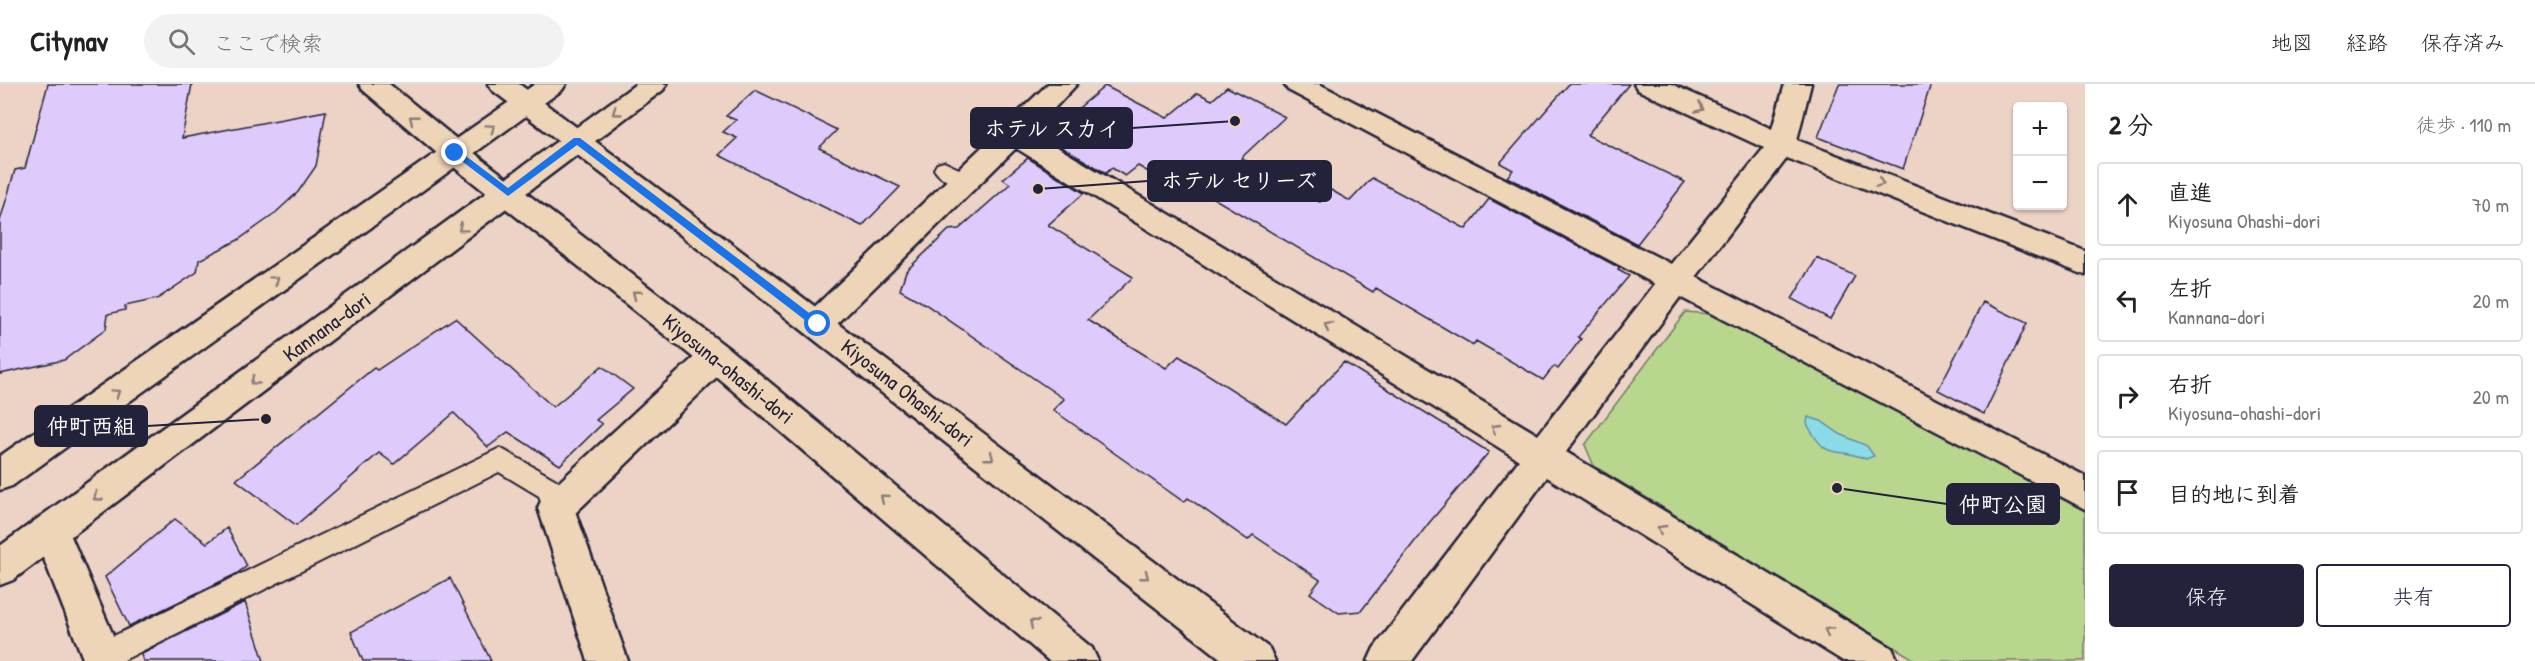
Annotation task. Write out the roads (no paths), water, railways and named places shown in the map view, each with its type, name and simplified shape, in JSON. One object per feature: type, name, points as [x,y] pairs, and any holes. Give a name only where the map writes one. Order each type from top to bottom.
[{"type":"street","name":"Kiyosuna-ohashi-dori","points":[[372,84],[455,153],[508,192],[716,357],[1078,661]]},
{"type":"street","name":"Kiyosuna Ohashi-dori","points":[[501,84],[818,324],[1255,661]]},
{"type":"street","points":[[0,475],[553,84]]},
{"type":"street","name":"Kannana-dori","points":[[0,568],[654,84]]},
{"type":"street","points":[[818,324],[955,175],[1013,133],[1064,84]]},
{"type":"street","points":[[1297,84],[2085,493]]},
{"type":"street","points":[[1647,84],[1782,145],[2085,263]]},
{"type":"street","points":[[1388,661],[1675,281],[1782,145],[1798,84]]},
{"type":"street","points":[[1013,133],[1878,661]]},
{"type":"street","points":[[608,661],[556,508],[716,357]]},
{"type":"street","points":[[51,531],[104,659]]},
{"type":"lane","points":[[104,659],[500,459],[549,489],[556,508]]},
{"type":"water","points":[[1808,417],[1821,421],[1840,434],[1867,446],[1874,456],[1866,459],[1826,449],[1807,424]]},
{"type":"place","name":"ホテル スカイ","points":[[1235,121]]},
{"type":"place","name":"ホテル セリーズ","points":[[1038,189]]},
{"type":"place","name":"仲町西組","points":[[266,419]]},
{"type":"place","name":"仲町公園","points":[[1837,488]]}]
